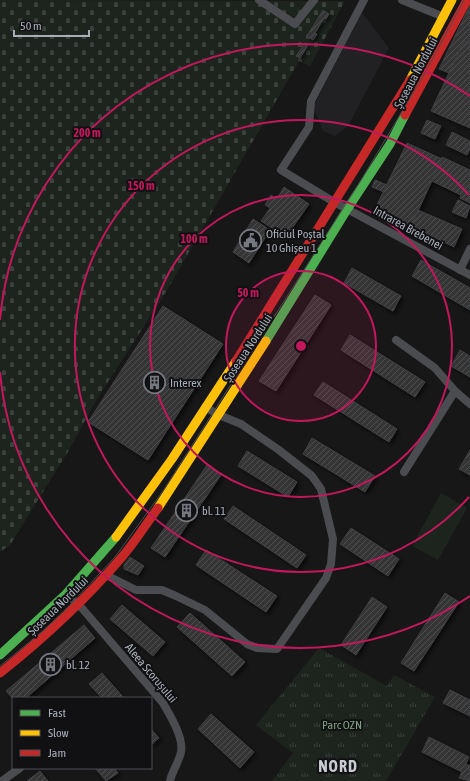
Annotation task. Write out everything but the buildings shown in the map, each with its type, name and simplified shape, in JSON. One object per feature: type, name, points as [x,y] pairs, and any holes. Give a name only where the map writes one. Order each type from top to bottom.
[{"type":"main road","name":"Șoseaua Nordului","points":[[0,655],[66,594],[109,547],[172,459],[248,344],[334,202],[387,120],[452,0]]},
{"type":"main road","name":"Șoseaua Nordului","points":[[0,673],[41,640],[78,605],[136,540],[291,303],[348,208],[400,126],[467,0]]},
{"type":"street","points":[[259,0],[295,24],[314,0]]},
{"type":"street","name":"Intrarea Brebenei","points":[[364,0],[311,101],[309,128],[281,170],[334,202],[348,208],[470,275]]},
{"type":"street","points":[[402,0],[444,17]]},
{"type":"street","points":[[460,270],[470,249]]},
{"type":"street","points":[[396,340],[436,368],[455,391],[470,404]]},
{"type":"street","points":[[404,472],[455,391]]},
{"type":"street","points":[[106,575],[136,590],[162,590],[205,610],[247,644],[257,648],[277,649],[326,578],[331,564],[333,539],[321,488],[312,476],[279,450],[241,424],[219,415],[205,407]]},
{"type":"street","name":"Aleea Scorușului","points":[[66,594],[78,605],[163,703],[172,717],[178,735],[181,752],[172,771],[170,781]]},
{"type":"street","points":[[2,781],[19,769]]},
{"type":"shaded area","points":[[362,13],[389,48],[348,126],[335,136],[323,131],[313,107]]},
{"type":"green space","points":[[0,0],[345,1],[310,66],[299,61],[166,292],[97,399],[69,450],[10,545],[0,552]]},
{"type":"green space","points":[[441,493],[467,508],[438,560],[412,546]]},
{"type":"green space","name":"Parc OZN","points":[[319,648],[387,686],[394,675],[435,697],[386,781],[272,781],[293,753],[256,725]]},
{"type":"tram line","points":[[0,666],[43,631],[71,604],[115,557],[163,491],[360,182],[425,73],[464,0]]},
{"type":"traffic: fast","points":[[266,341],[348,208],[390,144],[405,115]]},
{"type":"traffic: fast","points":[[0,655],[66,594],[116,537]]},
{"type":"traffic: slow","points":[[410,80],[452,0]]},
{"type":"traffic: slow","points":[[158,508],[266,341]]},
{"type":"traffic: slow","points":[[116,537],[172,459],[236,361]]},
{"type":"traffic: jam","points":[[405,115],[467,0]]},
{"type":"traffic: jam","points":[[236,361],[410,80]]},
{"type":"traffic: jam","points":[[0,673],[48,632],[94,588],[127,551],[158,508]]},
{"type":"place","name":"Oficiul Poștal 10 Ghișeu 1","points":[[251,241]]},
{"type":"place","name":"Interex","points":[[155,383]]},
{"type":"place","name":"bl. 11","points":[[186,511]]},
{"type":"place","name":"bl. 12","points":[[51,665]]},
{"type":"district","name":"NORD","points":[[338,766]]}]
